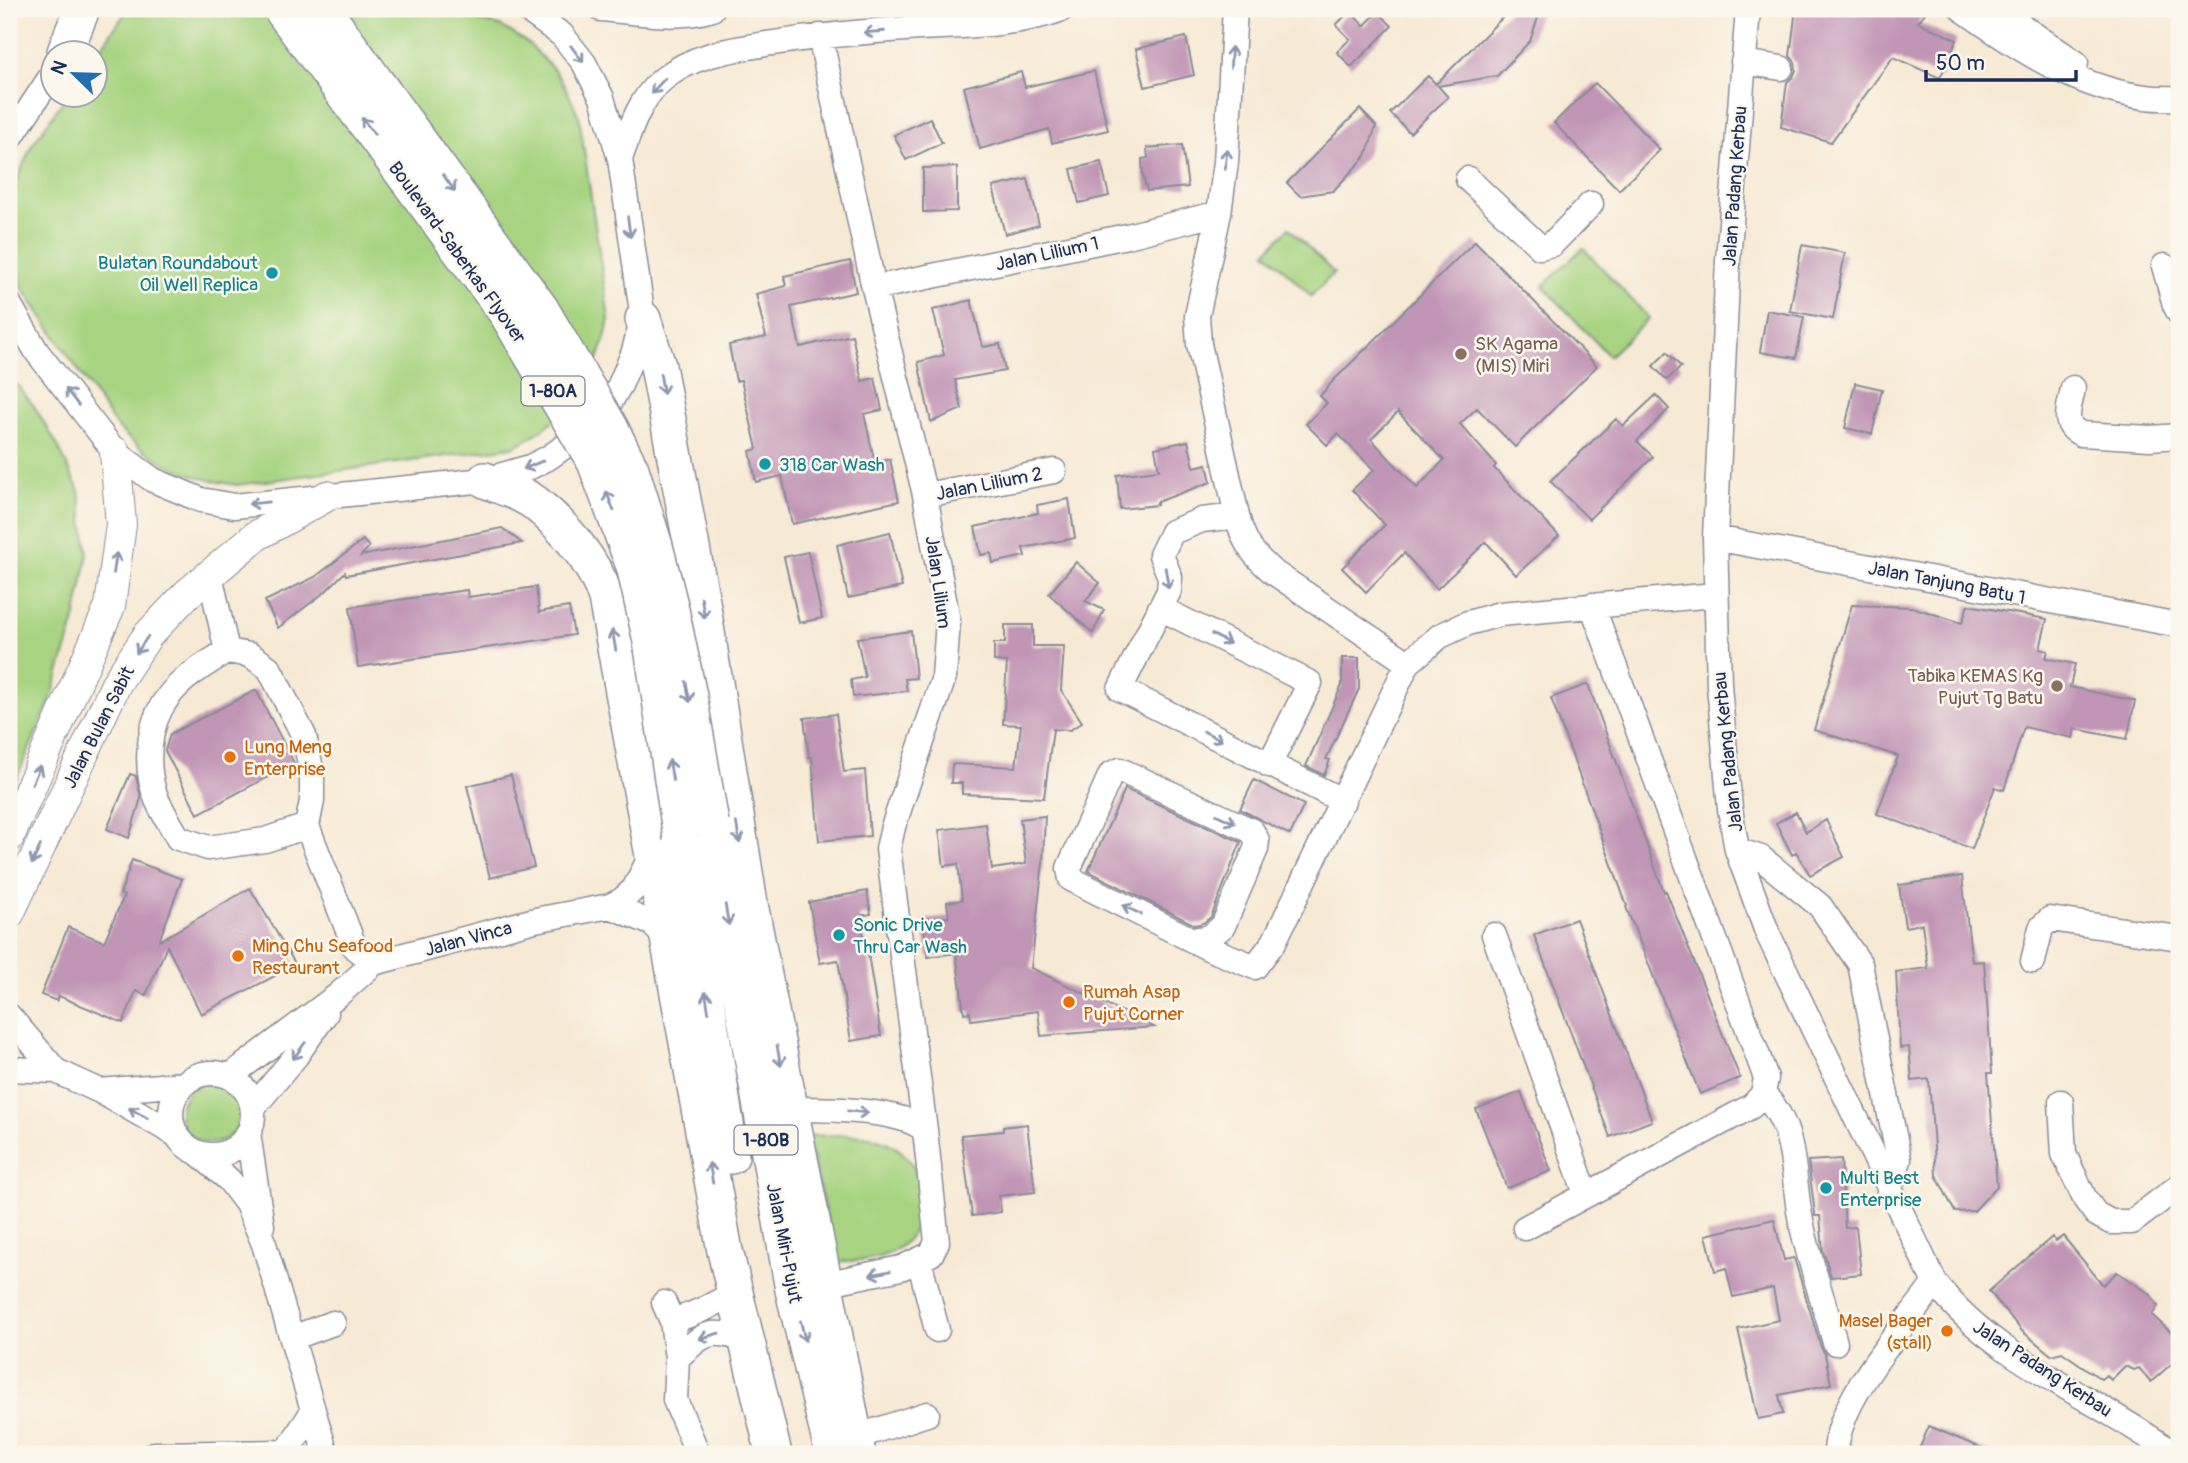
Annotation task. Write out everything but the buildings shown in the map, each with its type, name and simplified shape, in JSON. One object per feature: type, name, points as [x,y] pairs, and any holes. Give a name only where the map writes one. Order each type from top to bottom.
[{"type":"highway","points":[[72,38],[82,9]]},
{"type":"highway","name":"Boulevard-Saberkas Flyover","points":[[281,9],[506,314],[595,462],[637,578],[651,641],[682,838]]},
{"type":"highway","name":"Boulevard-Saberkas Flyover","points":[[323,9],[541,309],[610,427],[631,469],[655,546],[689,696],[682,838]]},
{"type":"highway","points":[[643,319],[659,366],[703,607],[750,904],[824,1284],[849,1449]]},
{"type":"highway","points":[[485,480],[533,502],[581,548],[601,582],[682,838],[669,941],[734,1292],[774,1454]]},
{"type":"highway","points":[[601,582],[618,551],[637,544],[663,542],[692,552]]},
{"type":"highway","name":"Jalan Miri-Pujut","points":[[682,838],[793,1290],[849,1449]]},
{"type":"highway","name":"Jalan Miri-Pujut","points":[[682,838],[741,1215],[792,1454]]},
{"type":"main road","name":"Jalan Bulan Sabit","points":[[9,837],[110,606],[121,524],[115,452]]},
{"type":"main road","name":"Jalan Bulan Sabit","points":[[9,914],[117,682],[148,635],[187,594],[256,536],[327,496]]},
{"type":"street","points":[[78,38],[102,9]]},
{"type":"street","points":[[9,304],[37,352],[115,452],[153,481],[201,500],[234,506],[485,480],[530,467],[548,458],[566,447],[593,423],[609,404],[633,354],[643,319],[620,159],[602,98],[584,63],[562,35],[526,9]]},
{"type":"street","points":[[601,9],[695,14],[712,9]]},
{"type":"street","points":[[919,28],[981,9]]},
{"type":"street","points":[[620,159],[636,112],[660,82],[688,62],[722,51],[820,36],[955,27],[1044,16],[1062,9]]},
{"type":"street","points":[[1235,9],[1226,162],[1219,213],[1197,316],[1199,344],[1237,516],[1244,539],[1257,558],[1273,572],[1408,663]]},
{"type":"street","name":"Jalan Padang Kerbau","points":[[1748,9],[1726,286],[1715,538],[1715,595],[1724,751],[1737,850],[1767,932],[1935,1283],[1950,1303],[2005,1347],[2174,1454]]},
{"type":"street","points":[[1962,9],[2028,53],[2072,78],[2146,98],[2179,98]]},
{"type":"street","points":[[1996,9],[2079,65],[2106,87]]},
{"type":"street","name":"Jalan Lilium","points":[[820,36],[874,288],[925,495],[948,621],[944,677],[888,849],[937,1242],[931,1255],[919,1260]]},
{"type":"street","points":[[1743,62],[1781,68]]},
{"type":"street","points":[[9,140],[38,96]]},
{"type":"street","points":[[1468,179],[1539,247],[1552,244],[1591,204]]},
{"type":"street","name":"Jalan Lilium 1","points":[[874,288],[1127,236],[1219,213]]},
{"type":"street","points":[[2164,266],[2179,313]]},
{"type":"street","points":[[9,327],[37,352]]},
{"type":"street","points":[[2073,388],[2067,421],[2071,429],[2081,434],[2150,438],[2179,436]]},
{"type":"street","name":"Jalan Lilium 2","points":[[925,495],[1054,471]]},
{"type":"street","points":[[1237,516],[1202,520],[1172,532],[1161,555],[1170,577],[1169,591],[1120,689],[1343,801]]},
{"type":"street","name":"Jalan Tanjung Batu 1","points":[[1715,538],[2179,625]]},
{"type":"street","points":[[210,575],[227,651]]},
{"type":"street","points":[[1193,940],[1210,937],[1223,926],[1256,849],[1252,831],[1120,770],[1115,771],[1100,797],[1069,868],[1071,879],[1193,940],[1255,967],[1274,942],[1408,663],[1440,636],[1468,623],[1500,614],[1715,595]]},
{"type":"street","points":[[1525,1228],[1752,1106],[1763,1094],[1766,1078],[1592,605]]},
{"type":"street","points":[[1160,608],[1310,683],[1269,765]]},
{"type":"street","points":[[307,826],[265,840],[208,848],[178,838],[156,797],[149,758],[151,733],[167,697],[192,673],[227,651],[250,655],[269,668],[304,736],[312,773],[312,801],[307,826],[355,948],[374,962]]},
{"type":"street","points":[[610,906],[634,889],[682,838]]},
{"type":"street","points":[[1737,850],[1762,858],[1820,906],[1860,964],[1899,1160],[1889,1191]]},
{"type":"street","points":[[610,906],[651,923],[669,941]]},
{"type":"street","name":"Jalan Vinca","points":[[338,995],[374,962],[535,920],[610,906]]},
{"type":"street","points":[[2033,961],[2041,928],[2050,919],[2179,938]]},
{"type":"street","points":[[1223,926],[1236,943],[1254,946],[1274,942]]},
{"type":"street","points":[[1494,935],[1586,1194]]},
{"type":"street","points":[[230,1076],[338,995]]},
{"type":"street","points":[[253,1108],[296,1056],[338,995]]},
{"type":"street","points":[[9,1016],[56,1071]]},
{"type":"street","points":[[9,1069],[56,1071],[100,1091],[177,1135],[229,1180],[241,1196],[264,1244],[326,1454]]},
{"type":"street","points":[[177,1135],[171,1117],[172,1105],[184,1084],[193,1077],[217,1072],[230,1076],[241,1084],[249,1095],[253,1108],[253,1121],[248,1133],[232,1150],[222,1154],[198,1153]]},
{"type":"street","points":[[100,1091],[184,1084]]},
{"type":"street","points":[[1763,1094],[1783,1118],[1789,1137],[1800,1217],[1835,1343]]},
{"type":"street","points":[[2061,1102],[2064,1154],[2085,1199],[2096,1214],[2111,1222],[2132,1222],[2179,1186]]},
{"type":"street","points":[[789,1109],[825,1109],[902,1117],[916,1122],[925,1130]]},
{"type":"street","points":[[248,1133],[259,1191],[264,1244]]},
{"type":"street","points":[[824,1284],[901,1268],[919,1260],[937,1329]]},
{"type":"street","points":[[1836,1454],[1841,1424],[1853,1397],[1935,1283]]},
{"type":"street","points":[[698,1454],[675,1400],[677,1358],[668,1312],[698,1313],[734,1292]]},
{"type":"street","points":[[292,1338],[333,1323]]},
{"type":"street","points":[[677,1358],[707,1334],[718,1332],[747,1340]]},
{"type":"street","points":[[155,1454],[285,1453],[313,1410]]},
{"type":"street","points":[[849,1449],[928,1414]]},
{"type":"green space","points":[[128,9],[435,9],[500,26],[530,45],[554,70],[579,116],[609,319],[597,360],[577,395],[548,425],[512,447],[237,485],[187,473],[142,449],[116,426],[22,287],[12,252],[10,216],[17,180],[31,147],[58,108],[108,108],[108,38]]},
{"type":"green space","points":[[1289,228],[1334,273],[1311,296],[1266,252]]},
{"type":"green space","points":[[1583,248],[1649,318],[1609,356],[1543,286]]},
{"type":"green space","points":[[9,375],[34,406],[58,446],[79,491],[88,554],[75,620],[52,696],[9,796]]},
{"type":"green space","points":[[210,1083],[227,1088],[235,1096],[240,1113],[235,1130],[227,1138],[210,1143],[193,1138],[185,1130],[180,1113],[185,1096],[193,1088]]},
{"type":"green space","points":[[807,1136],[869,1137],[888,1143],[902,1152],[919,1179],[922,1195],[916,1226],[908,1239],[895,1250],[881,1256],[837,1262]]},
{"type":"place","name":"Bulatan Roundabout Oil Well Replica","points":[[272,273]]},
{"type":"place","name":"SK Agama (MIS) Miri","points":[[1461,354]]},
{"type":"place","name":"318 Car Wash","points":[[765,464]]},
{"type":"place","name":"Tabika KEMAS Kg Pujut Tg Batu","points":[[2057,686]]},
{"type":"place","name":"Lung Meng Enterprise","points":[[230,757]]},
{"type":"place","name":"Sonic Drive Thru Car Wash","points":[[839,935]]},
{"type":"place","name":"Ming Chu Seafood Restaurant","points":[[238,956]]},
{"type":"place","name":"Rumah Asap Pujut Corner","points":[[1069,1002]]},
{"type":"place","name":"Multi Best Enterprise","points":[[1826,1188]]},
{"type":"place","name":"Masel Bager (stall)","points":[[1947,1331]]}]
